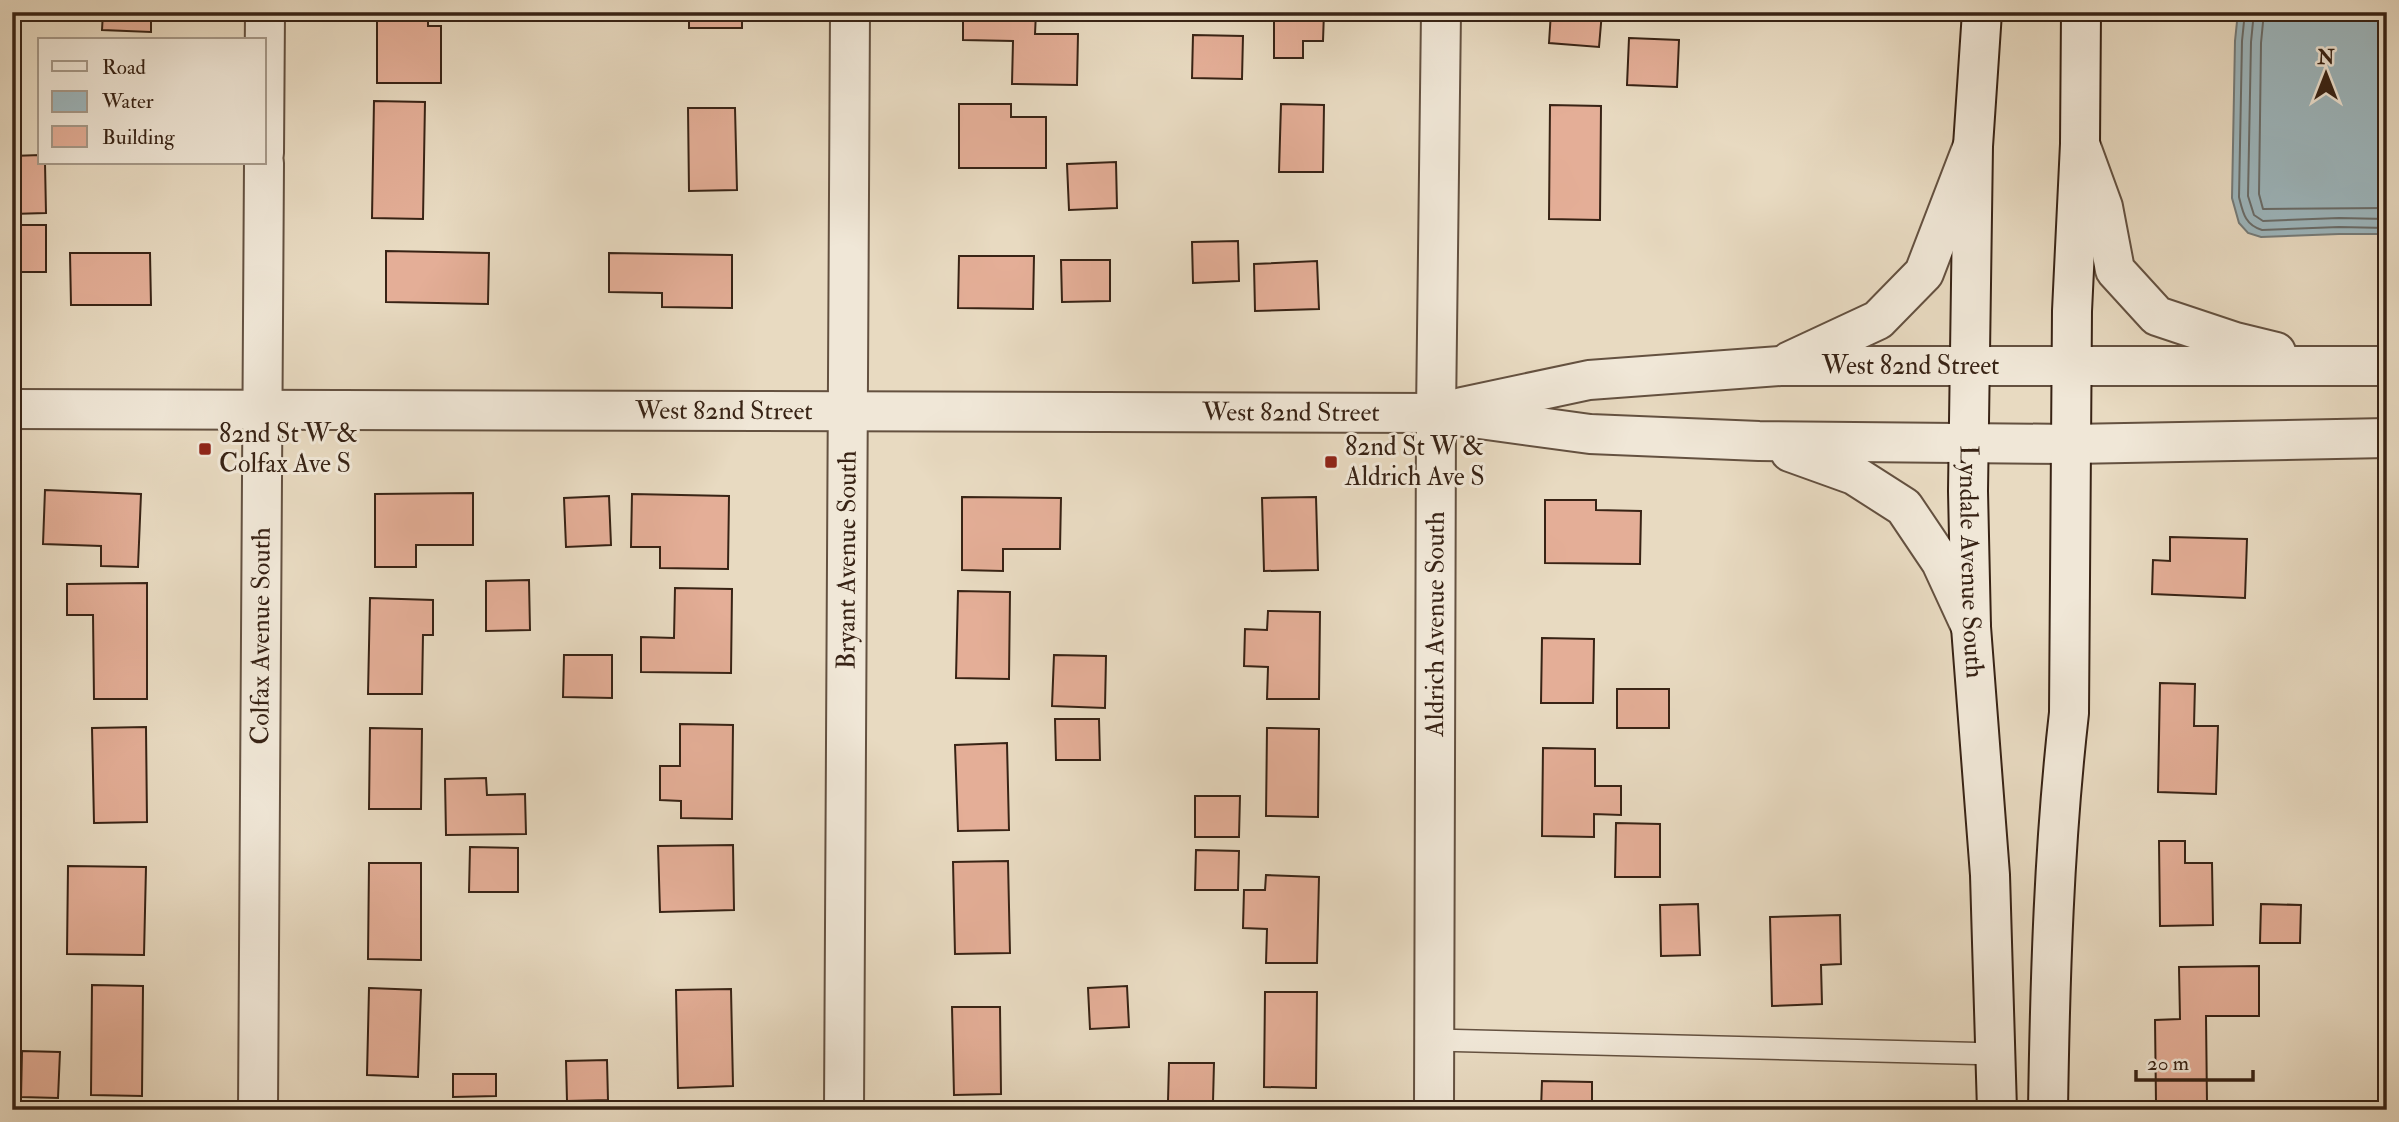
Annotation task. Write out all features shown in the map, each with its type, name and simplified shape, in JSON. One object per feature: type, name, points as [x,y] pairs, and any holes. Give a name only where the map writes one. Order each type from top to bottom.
[{"type":"street","points":[[265,12],[265,38]]},
{"type":"street","name":"Bryant Avenue South","points":[[844,1110],[850,12]]},
{"type":"street","name":"Aldrich Avenue South","points":[[1434,1110],[1436,413],[1441,12]]},
{"type":"street","name":"Lyndale Avenue South","points":[[1982,12],[1973,146],[1968,444],[1971,627],[1990,875],[1997,1110]]},
{"type":"street","points":[[2048,1110],[2055,899],[2069,713],[2071,311],[2080,144],[2081,12]]},
{"type":"street","points":[[2080,144],[2103,207],[2115,270],[2157,316],[2235,342],[2336,366]]},
{"type":"street","points":[[1780,366],[1878,320],[1924,273],[1973,146]]},
{"type":"street","name":"Colfax Avenue South","points":[[258,1110],[264,164]]},
{"type":"street","name":"West 82nd Street","points":[[1436,413],[1589,380],[1780,366],[2387,366]]},
{"type":"street","name":"West 82nd Street","points":[[12,409],[1436,413],[1590,433],[1759,441],[2071,444],[2387,438]]},
{"type":"street","points":[[1759,441],[1854,475],[1904,507],[1941,562],[1971,627]]},
{"type":"lane","points":[[1435,1040],[1997,1054]]},
{"type":"water","points":[[2238,12],[2387,12],[2387,234],[2261,237],[2248,233],[2239,223],[2232,198]]},
{"type":"building","points":[[103,12],[151,12],[151,32],[102,30]]},
{"type":"building","points":[[377,12],[428,12],[428,26],[441,26],[441,83],[377,83]]},
{"type":"building","points":[[689,12],[742,12],[742,28],[689,28]]},
{"type":"building","points":[[963,12],[1036,12],[1035,34],[1078,34],[1077,85],[1012,84],[1013,41],[963,40]]},
{"type":"building","points":[[1274,12],[1324,12],[1323,41],[1303,41],[1303,58],[1274,58]]},
{"type":"building","points":[[1551,12],[1602,12],[1599,47],[1549,43]]},
{"type":"building","points":[[1193,35],[1243,36],[1242,79],[1192,78]]},
{"type":"building","points":[[1629,38],[1679,40],[1677,87],[1627,85]]},
{"type":"building","points":[[374,101],[425,102],[423,219],[372,218]]},
{"type":"building","points":[[959,104],[1011,104],[1011,117],[1046,117],[1046,168],[959,168]]},
{"type":"building","points":[[1281,104],[1324,105],[1323,172],[1279,172]]},
{"type":"building","points":[[1550,105],[1601,106],[1600,220],[1549,219]]},
{"type":"building","points":[[688,108],[735,108],[737,190],[689,191]]},
{"type":"building","points":[[38,155],[38,164],[45,164],[46,213],[12,214],[12,156]]},
{"type":"building","points":[[1116,162],[1117,208],[1069,210],[1067,164]]},
{"type":"building","points":[[12,225],[46,225],[46,272],[12,272]]},
{"type":"building","points":[[1238,241],[1239,281],[1193,283],[1192,242]]},
{"type":"building","points":[[386,251],[489,253],[488,304],[386,302]]},
{"type":"building","points":[[70,253],[150,253],[151,305],[71,305]]},
{"type":"building","points":[[609,253],[732,255],[732,308],[662,307],[662,293],[609,292]]},
{"type":"building","points":[[959,256],[1034,256],[1033,309],[958,308]]},
{"type":"building","points":[[1061,260],[1110,260],[1110,301],[1062,302]]},
{"type":"building","points":[[1317,261],[1319,309],[1255,311],[1254,264]]},
{"type":"building","points":[[45,490],[141,494],[138,567],[101,566],[101,546],[43,544]]},
{"type":"building","points":[[473,493],[473,545],[416,545],[416,567],[375,567],[375,494]]},
{"type":"building","points":[[632,494],[729,496],[728,569],[660,568],[660,547],[631,547]]},
{"type":"building","points":[[609,496],[611,545],[566,547],[564,498]]},
{"type":"building","points":[[962,497],[1061,498],[1060,549],[1003,549],[1003,571],[962,570]]},
{"type":"building","points":[[1316,497],[1318,570],[1264,571],[1262,498]]},
{"type":"building","points":[[1545,500],[1596,500],[1596,510],[1641,511],[1640,564],[1545,563]]},
{"type":"building","points":[[2170,537],[2247,539],[2245,598],[2152,594],[2153,560],[2170,561]]},
{"type":"building","points":[[529,580],[530,630],[486,631],[486,581]]},
{"type":"building","points":[[147,583],[147,699],[94,699],[93,615],[67,615],[67,584]]},
{"type":"building","points":[[675,588],[732,589],[731,673],[641,672],[641,637],[674,638]]},
{"type":"building","points":[[958,591],[1010,592],[1009,679],[956,678]]},
{"type":"building","points":[[370,598],[433,600],[433,635],[423,635],[422,694],[368,694]]},
{"type":"building","points":[[1268,611],[1320,612],[1319,699],[1267,699],[1268,667],[1244,666],[1245,629],[1267,630]]},
{"type":"building","points":[[1542,638],[1594,639],[1593,703],[1541,703]]},
{"type":"building","points":[[564,655],[612,655],[612,698],[563,697]]},
{"type":"building","points":[[1054,655],[1106,656],[1105,708],[1052,706]]},
{"type":"building","points":[[2160,683],[2195,684],[2194,726],[2218,726],[2216,794],[2158,792]]},
{"type":"building","points":[[1617,689],[1669,689],[1669,728],[1617,728]]},
{"type":"building","points":[[1055,719],[1099,719],[1100,760],[1056,760]]},
{"type":"building","points":[[680,724],[733,725],[732,819],[681,818],[681,801],[660,800],[660,766],[680,766]]},
{"type":"building","points":[[146,727],[147,822],[94,823],[92,728]]},
{"type":"building","points":[[370,728],[422,729],[421,809],[369,809]]},
{"type":"building","points":[[1267,728],[1319,729],[1318,817],[1266,816]]},
{"type":"building","points":[[1007,743],[1009,830],[958,831],[955,745]]},
{"type":"building","points":[[1543,748],[1595,749],[1595,786],[1621,786],[1621,815],[1594,814],[1594,837],[1542,836]]},
{"type":"building","points":[[486,778],[487,795],[525,794],[526,834],[446,835],[445,779]]},
{"type":"building","points":[[1195,796],[1240,796],[1239,837],[1195,837]]},
{"type":"building","points":[[1616,823],[1660,824],[1660,877],[1615,877]]},
{"type":"building","points":[[2159,841],[2185,841],[2185,863],[2212,863],[2213,925],[2160,926]]},
{"type":"building","points":[[733,845],[734,910],[660,912],[658,846]]},
{"type":"building","points":[[12,846],[20,846],[19,907],[12,907]]},
{"type":"building","points":[[470,847],[518,848],[518,892],[469,892]]},
{"type":"building","points":[[1196,850],[1239,851],[1238,890],[1195,890]]},
{"type":"building","points":[[1008,861],[1010,953],[955,954],[953,862]]},
{"type":"building","points":[[369,863],[421,863],[421,960],[368,959]]},
{"type":"building","points":[[68,866],[146,867],[144,955],[67,954]]},
{"type":"building","points":[[1266,875],[1319,877],[1317,963],[1266,963],[1267,929],[1243,928],[1244,890],[1265,890]]},
{"type":"building","points":[[1698,904],[1700,955],[1661,956],[1660,905]]},
{"type":"building","points":[[2261,904],[2301,905],[2300,943],[2260,943]]},
{"type":"building","points":[[1840,915],[1841,964],[1821,965],[1822,1004],[1772,1006],[1770,917]]},
{"type":"building","points":[[2259,966],[2259,1016],[2206,1016],[2207,1103],[2156,1103],[2155,1020],[2180,1019],[2179,967]]},
{"type":"building","points":[[92,985],[143,986],[142,1096],[91,1095]]},
{"type":"building","points":[[1127,986],[1129,1027],[1090,1029],[1088,988]]},
{"type":"building","points":[[369,988],[421,990],[418,1077],[367,1075]]},
{"type":"building","points":[[731,989],[733,1086],[678,1088],[676,990]]},
{"type":"building","points":[[1265,992],[1317,992],[1316,1088],[1264,1087]]},
{"type":"building","points":[[952,1007],[1000,1007],[1001,1094],[954,1095]]},
{"type":"building","points":[[22,1051],[60,1052],[58,1098],[21,1097]]},
{"type":"building","points":[[607,1060],[608,1100],[567,1101],[566,1061]]},
{"type":"building","points":[[1169,1063],[1214,1063],[1213,1102],[1168,1101]]},
{"type":"building","points":[[453,1074],[496,1074],[496,1096],[453,1097]]},
{"type":"building","points":[[1542,1081],[1592,1082],[1592,1110],[1541,1110]]},
{"type":"place","name":"82nd St W & Colfax Ave S","points":[[205,449]]},
{"type":"place","name":"82nd St W & Aldrich Ave S","points":[[1331,462]]}]
